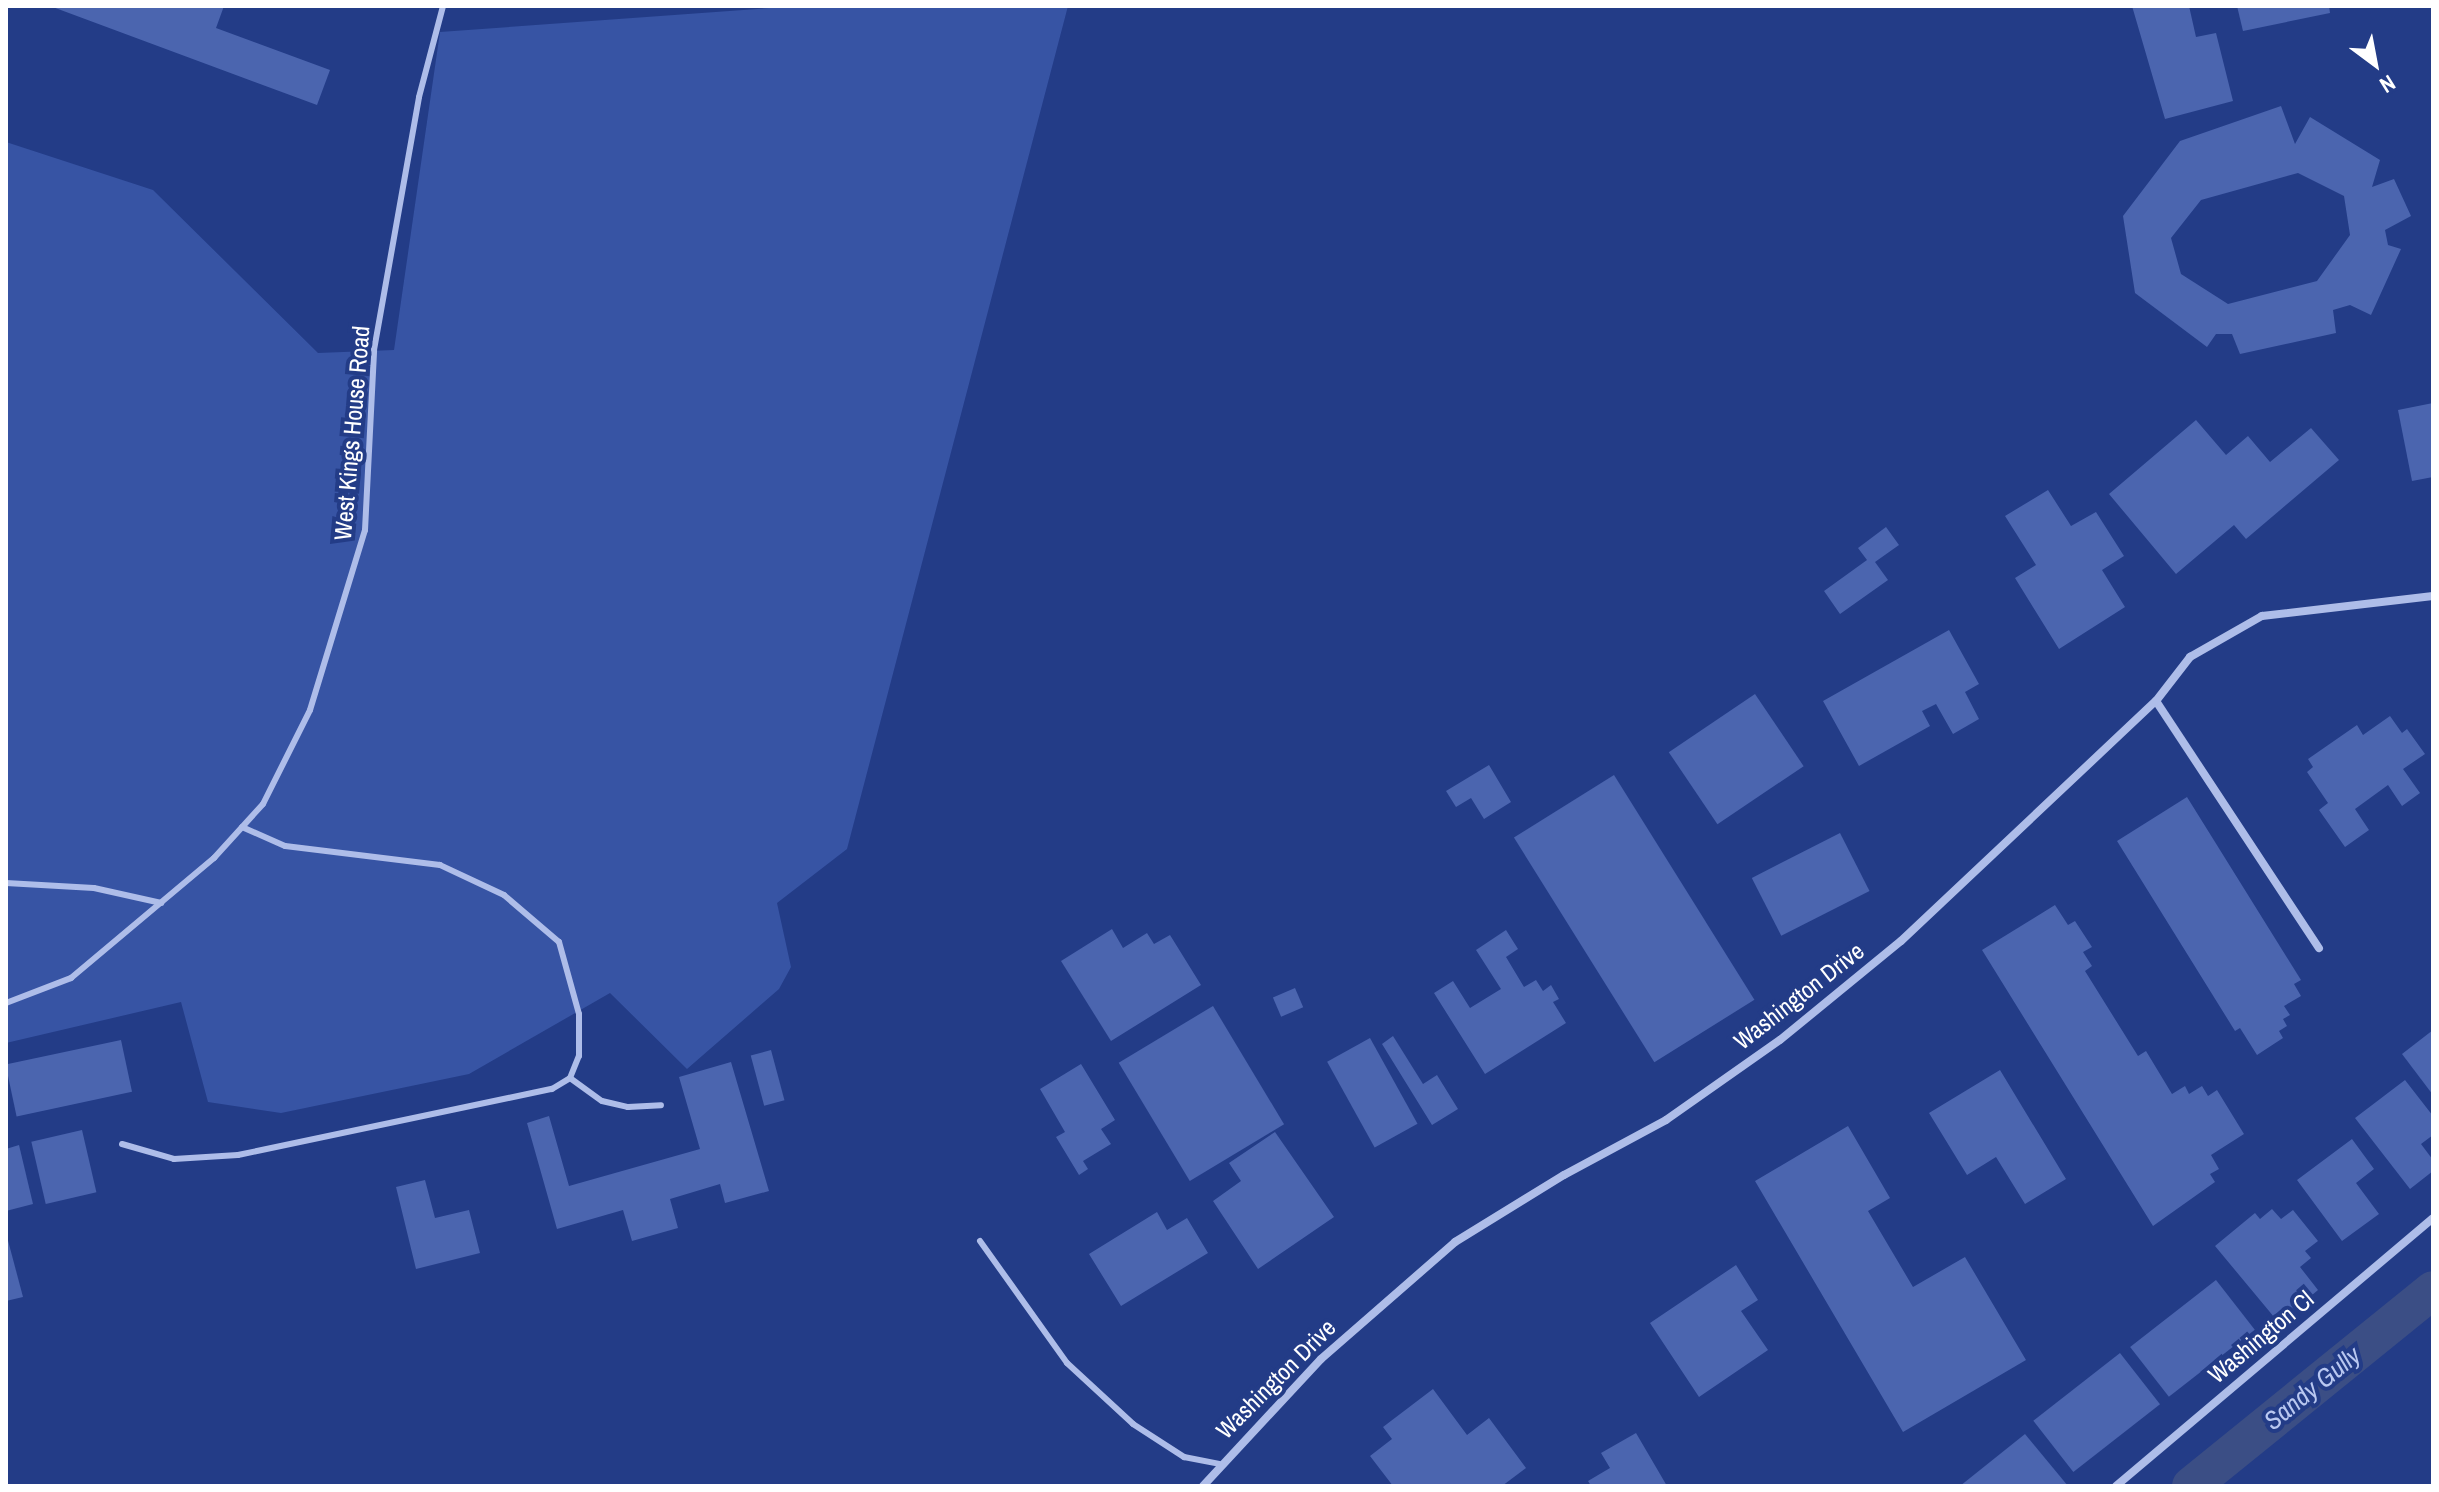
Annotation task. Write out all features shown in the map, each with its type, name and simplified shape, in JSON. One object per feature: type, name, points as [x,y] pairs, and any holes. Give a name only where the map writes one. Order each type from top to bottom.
[{"type":"street","name":"Washington Drive","points":[[1203,1486],[1219,1464],[1321,1359],[1455,1242],[1666,1120],[1792,1030],[1901,941],[2156,701],[2190,657],[2262,616],[2433,596]]},
{"type":"street","points":[[2156,701],[2319,948]]},
{"type":"street","name":"Washington Cl","points":[[2116,1486],[2433,1218]]},
{"type":"lane","name":"West Kings House Road","points":[[6,1003],[71,978],[161,903],[242,827],[263,804],[310,710],[365,530],[374,350],[419,97],[443,6]]},
{"type":"lane","points":[[122,1144],[174,1159],[238,1155],[552,1089],[570,1078],[579,1056],[579,1014],[570,968],[559,942],[504,895],[440,865],[285,846],[242,827]]},
{"type":"lane","points":[[6,883],[94,888],[161,903]]},
{"type":"lane","points":[[570,1078],[602,1101],[628,1107],[661,1105]]},
{"type":"lane","points":[[980,1241],[1067,1363],[1133,1424],[1184,1457],[1219,1464]]},
{"type":"shaded area","points":[[797,6],[1068,6],[847,849],[777,903],[791,967],[779,989],[687,1069],[610,993],[469,1074],[281,1113],[208,1102],[181,1002],[6,1043],[6,142],[153,190],[318,353],[394,350],[440,32]]},
{"type":"building","points":[[50,6],[224,6],[216,28],[330,70],[317,105]]},
{"type":"building","points":[[2132,6],[2189,6],[2196,37],[2216,33],[2233,101],[2165,119]]},
{"type":"building","points":[[2237,6],[2329,6],[2330,13],[2243,31]]},
{"type":"building","points":[[2281,106],[2295,144],[2310,117],[2380,160],[2372,187],[2394,179],[2411,216],[2385,230],[2388,245],[2401,249],[2371,315],[2350,305],[2333,310],[2336,333],[2240,354],[2232,334],[2216,334],[2207,347],[2135,293],[2123,216],[2180,141]],"holes":[[[2298,173],[2344,196],[2350,235],[2317,281],[2228,304],[2181,274],[2171,238],[2201,200]]]},
{"type":"building","points":[[2433,403],[2433,477],[2412,481],[2398,410]]},
{"type":"building","points":[[2196,420],[2226,455],[2248,436],[2270,462],[2311,428],[2339,460],[2246,539],[2234,525],[2176,574],[2109,494]]},
{"type":"building","points":[[2048,490],[2071,526],[2096,512],[2124,556],[2102,570],[2125,607],[2059,649],[2015,578],[2036,565],[2005,516]]},
{"type":"building","points":[[1886,527],[1899,545],[1875,562],[1888,580],[1840,614],[1824,591],[1867,560],[1858,548]]},
{"type":"building","points":[[1949,630],[1979,684],[1965,692],[1979,719],[1953,734],[1936,704],[1922,711],[1930,726],[1859,766],[1823,701]]},
{"type":"building","points":[[1755,694],[1804,766],[1717,824],[1669,752]]},
{"type":"building","points":[[2390,716],[2402,733],[2407,729],[2425,754],[2403,769],[2420,793],[2402,806],[2388,785],[2355,809],[2369,830],[2345,847],[2319,810],[2328,803],[2307,772],[2313,767],[2308,759],[2357,725],[2363,735]]},
{"type":"building","points":[[1489,765],[1511,802],[1484,819],[1471,798],[1456,807],[1446,791]]},
{"type":"building","points":[[1614,775],[1754,1000],[1654,1062],[1514,838]]},
{"type":"building","points":[[2187,797],[2301,980],[2294,984],[2301,996],[2284,1006],[2290,1015],[2283,1019],[2287,1026],[2279,1031],[2283,1038],[2257,1055],[2240,1028],[2235,1031],[2117,841]]},
{"type":"building","points":[[1840,833],[1870,891],[1781,936],[1752,878]]},
{"type":"building","points":[[2055,905],[2068,925],[2075,921],[2092,947],[2083,952],[2092,966],[2085,971],[2138,1056],[2146,1051],[2172,1094],[2185,1086],[2189,1094],[2202,1086],[2208,1096],[2217,1090],[2244,1134],[2211,1155],[2219,1169],[2210,1174],[2215,1182],[2153,1226],[1982,950]]},
{"type":"building","points":[[1112,929],[1123,948],[1147,933],[1154,944],[1170,935],[1201,985],[1111,1041],[1061,961]]},
{"type":"building","points":[[1506,930],[1518,949],[1506,957],[1524,987],[1536,980],[1543,991],[1551,985],[1559,999],[1553,1002],[1566,1023],[1485,1074],[1434,993],[1453,981],[1470,1008],[1501,989],[1476,950]]},
{"type":"building","points":[[1295,988],[1303,1007],[1281,1017],[1273,997]]},
{"type":"building","points":[[1213,1006],[1284,1124],[1190,1181],[1119,1063]]},
{"type":"building","points":[[2433,1030],[2433,1095],[2402,1054]]},
{"type":"building","points":[[1393,1036],[1423,1084],[1437,1075],[1458,1109],[1432,1125],[1382,1044]]},
{"type":"building","points":[[1370,1038],[1418,1124],[1375,1147],[1327,1062]]},
{"type":"building","points":[[121,1040],[132,1092],[17,1116],[6,1064]]},
{"type":"building","points":[[771,1050],[784,1100],[764,1106],[751,1055]]},
{"type":"building","points":[[731,1062],[769,1191],[725,1203],[720,1184],[670,1199],[678,1228],[632,1241],[623,1210],[557,1229],[527,1123],[549,1116],[569,1186],[700,1149],[679,1077]]},
{"type":"building","points":[[1081,1064],[1115,1120],[1101,1129],[1111,1144],[1083,1161],[1088,1169],[1079,1175],[1056,1137],[1065,1132],[1040,1089]]},
{"type":"building","points":[[2000,1070],[2066,1179],[2025,1204],[1996,1157],[1967,1175],[1929,1113]]},
{"type":"building","points":[[2405,1080],[2433,1116],[2433,1135],[2421,1144],[2433,1160],[2433,1171],[2410,1189],[2355,1118]]},
{"type":"building","points":[[1848,1126],[1890,1198],[1868,1211],[1913,1287],[1965,1257],[2026,1360],[1903,1432],[1755,1181]]},
{"type":"building","points":[[82,1130],[96,1192],[46,1204],[31,1142]]},
{"type":"building","points":[[1275,1132],[1334,1217],[1258,1269],[1213,1201],[1241,1181],[1229,1163]]},
{"type":"building","points":[[2352,1139],[2374,1169],[2356,1183],[2379,1214],[2342,1241],[2297,1180]]},
{"type":"building","points":[[19,1145],[33,1204],[6,1211],[6,1149]]},
{"type":"building","points":[[425,1180],[435,1218],[469,1210],[480,1253],[416,1269],[396,1187]]},
{"type":"building","points":[[2272,1209],[2281,1219],[2293,1210],[2318,1241],[2305,1251],[2311,1258],[2300,1267],[2318,1290],[2279,1323],[2215,1246],[2255,1213],[2260,1219]]},
{"type":"building","points":[[1157,1212],[1167,1230],[1187,1218],[1208,1253],[1121,1306],[1089,1254]]},
{"type":"building","points":[[6,1233],[23,1297],[6,1301]]},
{"type":"building","points":[[1736,1265],[1758,1300],[1741,1311],[1768,1350],[1699,1397],[1650,1323]]},
{"type":"building","points":[[2216,1280],[2255,1330],[2169,1397],[2130,1347]]},
{"type":"building","points":[[2120,1353],[2160,1404],[2073,1472],[2033,1421]]},
{"type":"building","points":[[1433,1389],[1467,1435],[1489,1418],[1526,1468],[1502,1486],[1393,1486],[1370,1456],[1392,1439],[1383,1427]]},
{"type":"building","points":[[1636,1433],[1667,1486],[1591,1486],[1588,1481],[1610,1468],[1601,1453]]},
{"type":"building","points":[[2025,1434],[2068,1486],[1960,1486]]},
{"type":"waterway","name":"Sandy Gully","points":[[2191,1486],[2433,1290]]}]
